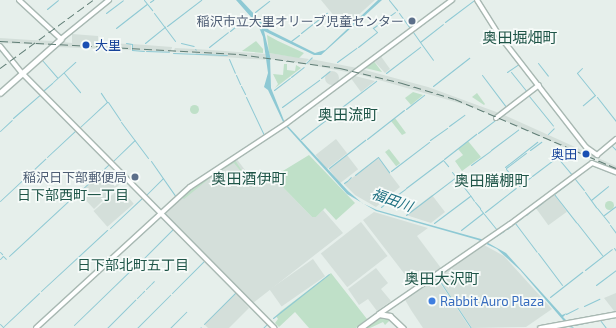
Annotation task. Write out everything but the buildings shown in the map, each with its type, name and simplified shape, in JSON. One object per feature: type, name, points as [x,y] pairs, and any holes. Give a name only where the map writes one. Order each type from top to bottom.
[{"type":"main road","points":[[0,93],[60,39]]},
{"type":"main road","points":[[360,328],[379,314],[390,316],[403,328]]},
{"type":"main road","points":[[540,328],[569,324],[616,314]]},
{"type":"street","points":[[19,0],[60,39],[109,0]]},
{"type":"street","points":[[36,328],[190,187],[285,124],[452,0]]},
{"type":"street","points":[[477,0],[499,35],[591,151],[597,155],[616,139]]},
{"type":"street","points":[[0,46],[22,73],[274,328]]},
{"type":"street","points":[[496,118],[539,85]]},
{"type":"street","points":[[379,314],[487,240],[592,163],[616,172]]},
{"type":"shaded area","points":[[321,0],[375,0],[344,28]]},
{"type":"shaded area","points":[[72,34],[98,36],[98,43],[131,44],[131,50],[57,47],[62,42],[72,43]]},
{"type":"shaded area","points":[[0,38],[53,41],[49,45],[0,43]]},
{"type":"shaded area","points":[[132,44],[172,48],[170,52],[132,50]]},
{"type":"shaded area","points":[[175,48],[195,49],[198,53],[173,52]]},
{"type":"shaded area","points":[[196,49],[266,54],[265,60],[196,55]]},
{"type":"shaded area","points":[[269,53],[309,59],[304,64],[270,59]]},
{"type":"shaded area","points":[[380,55],[390,69],[385,73],[373,60]]},
{"type":"shaded area","points":[[311,59],[358,69],[352,73],[306,64]]},
{"type":"shaded area","points":[[361,69],[428,87],[499,113],[494,116],[466,105],[358,74]]},
{"type":"shaded area","points":[[332,71],[337,73],[339,78],[337,83],[332,85],[327,83],[325,78],[327,73]]},
{"type":"shaded area","points":[[355,76],[375,81],[361,92],[350,77]]},
{"type":"shaded area","points":[[504,115],[595,156],[594,160],[511,124],[501,118]]},
{"type":"shaded area","points":[[336,139],[347,153],[327,169],[316,155]]},
{"type":"shaded area","points":[[347,155],[358,169],[340,183],[329,169]]},
{"type":"shaded area","points":[[236,158],[257,186],[273,177],[312,217],[316,217],[323,210],[343,233],[253,303],[163,213],[190,188]]},
{"type":"shaded area","points":[[378,158],[400,187],[376,207],[355,195],[344,184]]},
{"type":"shaded area","points":[[598,158],[616,166],[616,170],[598,162]]},
{"type":"shaded area","points":[[101,172],[108,181],[114,176],[121,183],[94,209],[79,193]]},
{"type":"shaded area","points":[[120,188],[134,204],[107,227],[94,211]]},
{"type":"shaded area","points":[[554,194],[567,212],[548,225],[535,208]]},
{"type":"shaded area","points":[[432,195],[445,212],[431,223],[406,215]]},
{"type":"shaded area","points":[[374,212],[428,228],[417,236],[441,268],[413,285],[363,220]]},
{"type":"shaded area","points":[[361,222],[387,256],[347,287],[321,253]]},
{"type":"shaded area","points":[[484,245],[504,256],[552,309],[526,327],[472,328],[437,276]]},
{"type":"shaded area","points":[[313,259],[325,276],[282,307],[270,289]]},
{"type":"shaded area","points":[[376,268],[388,283],[381,289],[391,301],[377,311],[368,299],[359,305],[348,289]]},
{"type":"shaded area","points":[[436,277],[470,328],[423,328],[411,310],[404,298]]},
{"type":"shaded area","points":[[236,293],[249,308],[229,328],[208,328],[204,324]]},
{"type":"shaded area","points":[[616,293],[616,312],[615,312],[604,298]]},
{"type":"green space","points":[[267,35],[304,53],[299,58],[269,53]]},
{"type":"green space","points":[[256,41],[263,49],[263,53],[242,51]]},
{"type":"green space","points":[[373,60],[382,72],[365,68]]},
{"type":"green space","points":[[284,64],[287,64],[287,70],[295,71],[296,65],[301,68],[275,88],[278,84],[273,74],[283,75]]},
{"type":"green space","points":[[413,92],[423,95],[411,105],[405,98]]},
{"type":"green space","points":[[477,93],[485,104],[484,105],[472,97]]},
{"type":"green space","points":[[194,104],[199,109],[194,114],[189,109]]},
{"type":"green space","points":[[395,118],[406,133],[402,135],[391,121]]},
{"type":"green space","points":[[468,141],[481,157],[462,171],[455,161],[463,155],[458,149]]},
{"type":"green space","points":[[389,149],[400,163],[396,166],[385,152]]},
{"type":"green space","points":[[309,155],[355,203],[336,220],[325,208],[316,217],[312,217],[273,177]]},
{"type":"green space","points":[[235,160],[244,174],[248,175],[255,189],[234,163],[215,174],[184,199],[182,198],[192,188]]},
{"type":"green space","points":[[609,200],[614,205],[609,210],[604,205]]},
{"type":"green space","points":[[331,273],[367,319],[356,328],[309,328],[295,312],[279,327],[275,323],[278,319],[276,316],[281,311]]},
{"type":"green space","points":[[382,317],[390,320],[385,325],[383,322],[370,328],[363,328],[376,318]]},
{"type":"water","points":[[236,0],[241,0],[269,30],[315,53],[325,50],[378,0],[382,0],[321,55],[314,55],[264,31],[270,56],[271,88],[285,123],[348,191],[361,202],[347,194],[284,124],[268,90],[264,87],[268,73],[263,37],[258,25]]},
{"type":"water","points":[[364,204],[377,210],[481,239],[506,253],[562,315],[567,313],[563,317],[574,328],[569,327],[520,270],[497,249],[478,240],[376,211]]},
{"type":"waterway","points":[[47,9],[58,0]]},
{"type":"waterway","points":[[106,13],[123,0]]},
{"type":"waterway","points":[[144,0],[152,10]]},
{"type":"waterway","points":[[167,26],[201,0]]},
{"type":"waterway","points":[[389,0],[397,10]]},
{"type":"waterway","points":[[445,22],[474,0]]},
{"type":"waterway","points":[[255,12],[269,1]]},
{"type":"waterway","points":[[116,28],[147,4]]},
{"type":"waterway","points":[[358,47],[377,32],[373,28],[395,12]]},
{"type":"waterway","points":[[154,13],[175,41]]},
{"type":"waterway","points":[[301,33],[327,13]]},
{"type":"waterway","points":[[399,13],[410,28]]},
{"type":"waterway","points":[[230,31],[247,17]]},
{"type":"waterway","points":[[413,32],[420,42],[443,24]]},
{"type":"waterway","points":[[145,43],[165,27]]},
{"type":"waterway","points":[[209,47],[228,32]]},
{"type":"waterway","points":[[291,41],[299,35]]},
{"type":"waterway","points":[[420,42],[433,60]]},
{"type":"waterway","points":[[126,43],[132,44],[132,50],[144,51]]},
{"type":"waterway","points":[[181,43],[194,46]]},
{"type":"waterway","points":[[386,73],[420,47]]},
{"type":"waterway","points":[[337,62],[356,48]]},
{"type":"waterway","points":[[146,51],[169,52]]},
{"type":"waterway","points":[[173,53],[227,55]]},
{"type":"waterway","points":[[306,63],[312,57]]},
{"type":"waterway","points":[[433,86],[469,58]]},
{"type":"waterway","points":[[229,59],[235,73]]},
{"type":"waterway","points":[[42,60],[57,77]]},
{"type":"waterway","points":[[53,82],[75,62]]},
{"type":"waterway","points":[[538,63],[548,76]]},
{"type":"waterway","points":[[507,72],[519,64]]},
{"type":"waterway","points":[[291,77],[304,67]]},
{"type":"waterway","points":[[582,68],[577,73],[595,95],[583,105]]},
{"type":"waterway","points":[[321,78],[330,71]]},
{"type":"waterway","points":[[511,72],[527,92]]},
{"type":"waterway","points":[[64,73],[80,92]]},
{"type":"waterway","points":[[236,75],[240,84]]},
{"type":"waterway","points":[[482,75],[505,106]]},
{"type":"waterway","points":[[274,90],[290,78]]},
{"type":"waterway","points":[[282,107],[319,80]]},
{"type":"waterway","points":[[342,107],[376,81]]},
{"type":"waterway","points":[[44,90],[52,83]]},
{"type":"waterway","points":[[241,86],[245,94]]},
{"type":"waterway","points":[[80,127],[107,102],[101,93]]},
{"type":"waterway","points":[[13,118],[39,95]]},
{"type":"waterway","points":[[406,109],[424,95]]},
{"type":"waterway","points":[[529,96],[553,126]]},
{"type":"waterway","points":[[246,97],[264,135],[272,130]]},
{"type":"waterway","points":[[597,97],[616,121]]},
{"type":"waterway","points":[[108,102],[120,120]]},
{"type":"waterway","points":[[301,139],[340,109]]},
{"type":"waterway","points":[[367,139],[404,110]]},
{"type":"waterway","points":[[449,126],[464,115]]},
{"type":"waterway","points":[[0,131],[12,120]]},
{"type":"waterway","points":[[478,133],[495,120]]},
{"type":"waterway","points":[[121,122],[148,158]]},
{"type":"waterway","points":[[274,129],[281,124]]},
{"type":"waterway","points":[[430,140],[447,128]]},
{"type":"waterway","points":[[548,134],[554,128]]},
{"type":"waterway","points":[[491,150],[518,130]]},
{"type":"waterway","points":[[47,157],[75,131]]},
{"type":"waterway","points":[[444,159],[476,134]]},
{"type":"waterway","points":[[113,161],[135,140]]},
{"type":"waterway","points":[[329,168],[365,140]]},
{"type":"waterway","points":[[391,171],[429,142]]},
{"type":"waterway","points":[[505,167],[537,142]]},
{"type":"waterway","points":[[530,150],[541,142]]},
{"type":"waterway","points":[[612,146],[616,150]]},
{"type":"waterway","points":[[532,176],[564,152],[560,150]]},
{"type":"waterway","points":[[471,165],[490,151]]},
{"type":"waterway","points":[[506,168],[526,153]]},
{"type":"waterway","points":[[355,175],[378,157],[389,172]]},
{"type":"waterway","points":[[557,157],[572,175]]},
{"type":"waterway","points":[[0,201],[45,159]]},
{"type":"waterway","points":[[406,188],[443,160],[448,166]]},
{"type":"waterway","points":[[151,161],[176,197]]},
{"type":"waterway","points":[[79,192],[109,164]]},
{"type":"waterway","points":[[506,169],[519,185]]},
{"type":"waterway","points":[[452,172],[469,194]]},
{"type":"waterway","points":[[348,180],[351,177]]},
{"type":"waterway","name":"福田川","points":[[406,215],[456,177]]},
{"type":"waterway","points":[[519,186],[531,177]]},
{"type":"waterway","points":[[146,195],[163,178]]},
{"type":"waterway","points":[[575,179],[584,190]]},
{"type":"waterway","points":[[554,194],[571,181]]},
{"type":"waterway","points":[[591,200],[608,186]]},
{"type":"waterway","points":[[485,212],[516,188]]},
{"type":"waterway","name":"福田川","points":[[390,200],[405,189]]},
{"type":"waterway","points":[[585,192],[596,207]]},
{"type":"waterway","points":[[9,256],[76,194]]},
{"type":"waterway","points":[[545,200],[553,194]]},
{"type":"waterway","points":[[554,194],[576,222]]},
{"type":"waterway","points":[[470,195],[474,201]]},
{"type":"waterway","points":[[434,223],[470,196]]},
{"type":"waterway","points":[[110,228],[142,198]]},
{"type":"waterway","points":[[475,202],[480,208]]},
{"type":"waterway","points":[[535,208],[543,202]]},
{"type":"waterway","name":"福田川","points":[[381,207],[386,203]]},
{"type":"waterway","points":[[604,215],[616,206]]},
{"type":"waterway","points":[[597,208],[609,223]]},
{"type":"waterway","points":[[480,209],[497,230]]},
{"type":"waterway","points":[[526,215],[533,209]]},
{"type":"waterway","points":[[461,230],[483,213]]},
{"type":"waterway","points":[[507,229],[523,217]]},
{"type":"waterway","points":[[515,223],[537,252]]},
{"type":"waterway","points":[[577,223],[602,255]]},
{"type":"waterway","points":[[610,225],[616,233]]},
{"type":"waterway","points":[[141,261],[173,229]]},
{"type":"waterway","points":[[41,291],[107,230]]},
{"type":"waterway","points":[[491,239],[504,231]]},
{"type":"waterway","points":[[585,270],[612,249]]},
{"type":"waterway","points":[[538,253],[562,285]]},
{"type":"waterway","points":[[0,259],[3,256],[6,259]]},
{"type":"waterway","points":[[172,293],[204,261]]},
{"type":"waterway","points":[[74,325],[138,263]]},
{"type":"waterway","points":[[596,285],[616,270]]},
{"type":"waterway","points":[[550,297],[582,272]]},
{"type":"waterway","points":[[273,318],[329,274]]},
{"type":"waterway","points":[[437,277],[471,328]]},
{"type":"waterway","points":[[151,284],[154,281]]},
{"type":"waterway","points":[[146,289],[150,285]]},
{"type":"waterway","points":[[4,326],[39,293]]},
{"type":"waterway","points":[[204,324],[235,293]]},
{"type":"waterway","points":[[137,298],[141,294]]},
{"type":"waterway","points":[[137,328],[170,295]]},
{"type":"waterway","points":[[584,306],[599,299]]},
{"type":"waterway","points":[[107,328],[135,300]]},
{"type":"waterway","points":[[566,314],[578,308]]},
{"type":"waterway","points":[[170,328],[186,312]]},
{"type":"waterway","points":[[575,325],[602,319]]},
{"type":"waterway","points":[[600,320],[606,328]]},
{"type":"waterway","points":[[0,324],[4,328]]},
{"type":"waterway","points":[[263,328],[267,324]]},
{"type":"railway","points":[[0,68],[93,0]]},
{"type":"railway","points":[[0,41],[239,54],[340,68],[402,83],[455,99],[616,168]]},
{"type":"place","name":"稲沢市立大里オリーブ児童センター","points":[[412,21]]},
{"type":"place","name":"大里","points":[[86,45]]},
{"type":"place","name":"奥田","points":[[586,154]]},
{"type":"place","name":"稲沢日下部郵便局","points":[[135,177]]},
{"type":"place","name":"Rabbit Auro Plaza","points":[[432,301]]},
{"type":"district","name":"奥田堀畑町","points":[[520,38]]},
{"type":"district","name":"奥田流町","points":[[348,115]]},
{"type":"district","name":"奥田酒伊町","points":[[249,179]]},
{"type":"district","name":"奥田膳棚町","points":[[492,181]]},
{"type":"district","name":"日下部西町一丁目","points":[[73,195]]},
{"type":"district","name":"日下部北町五丁目","points":[[133,265]]},
{"type":"district","name":"奥田大沢町","points":[[442,279]]}]
